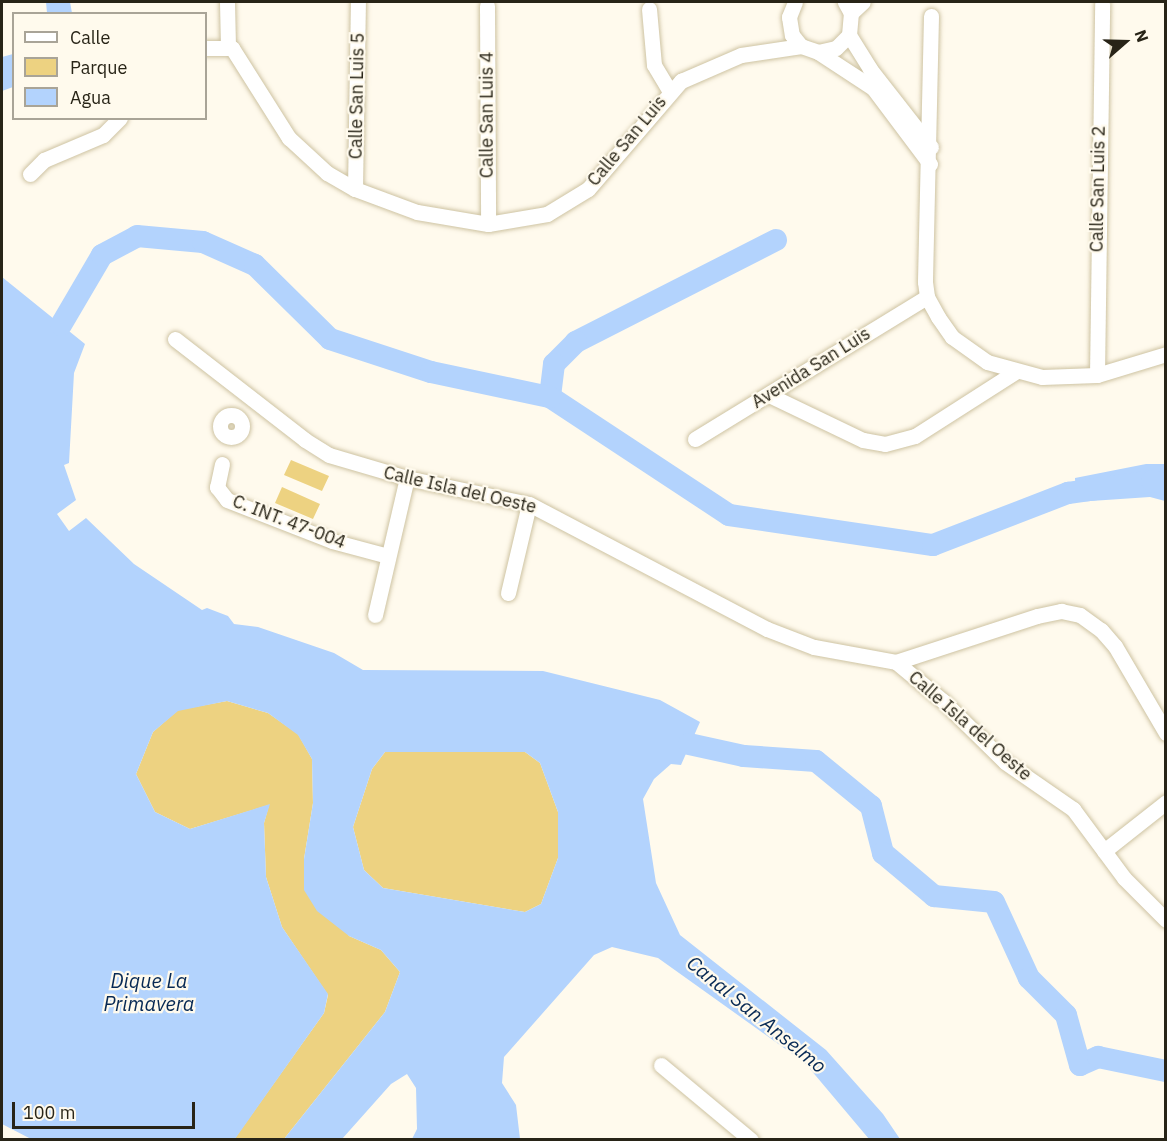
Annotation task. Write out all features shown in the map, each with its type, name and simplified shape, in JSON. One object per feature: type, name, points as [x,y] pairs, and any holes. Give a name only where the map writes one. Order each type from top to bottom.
[{"type":"street","points":[[207,48],[228,45],[227,2]]},
{"type":"street","points":[[864,2],[848,8],[849,34],[870,69],[903,115],[931,147]]},
{"type":"street","name":"Calle San Luis 5","points":[[355,189],[358,3]]},
{"type":"street","points":[[791,3],[789,28],[801,46],[818,52],[873,88],[903,115],[930,164]]},
{"type":"street","name":"Calle San Luis 2","points":[[1097,375],[1102,4]]},
{"type":"street","name":"Calle San Luis 4","points":[[487,6],[488,224]]},
{"type":"street","points":[[649,9],[654,65],[669,90]]},
{"type":"street","points":[[931,16],[932,103],[927,297],[952,338],[987,362],[1015,372],[1066,378],[1097,375],[1166,354]]},
{"type":"street","name":"Calle San Luis","points":[[759,50],[789,28]]},
{"type":"street","points":[[818,52],[836,48],[849,34]]},
{"type":"street","name":"Calle San Luis","points":[[228,45],[289,138],[312,162],[355,189],[417,212],[488,224],[533,218],[580,195],[609,168],[669,90],[695,73],[759,50],[801,46]]},
{"type":"street","points":[[903,115],[932,103]]},
{"type":"street","points":[[30,174],[44,160],[103,135],[118,120]]},
{"type":"street","name":"Avenida San Luis","points":[[695,439],[927,297]]},
{"type":"street","name":"Calle Isla del Oeste","points":[[175,339],[251,399],[329,455],[407,478],[529,504],[775,633],[814,647],[896,663],[928,688],[1005,762],[1073,809],[1124,878],[1166,920]]},
{"type":"street","points":[[769,394],[863,440],[885,444],[915,436],[1015,372]]},
{"type":"street","points":[[238,417],[251,399]]},
{"type":"street","name":"C. INT. 47-004","points":[[222,464],[218,487],[226,500],[332,541],[388,556]]},
{"type":"street","points":[[375,615],[407,478]]},
{"type":"street","points":[[508,593],[529,504]]},
{"type":"street","name":"Calle Isla del Oeste","points":[[896,663],[1037,616],[1061,611],[1080,615],[1101,630],[1115,646],[1166,733]]},
{"type":"street","points":[[1104,851],[1166,802]]},
{"type":"street","points":[[661,1065],[751,1140]]},
{"type":"green space","points":[[291,460],[329,476],[322,491],[284,475]]},
{"type":"green space","points":[[282,487],[320,504],[313,519],[275,503]]},
{"type":"green space","points":[[227,701],[268,713],[298,734],[312,759],[313,803],[304,859],[349,936],[381,950],[400,972],[385,1012],[284,1139],[235,1138],[324,1013],[328,995],[282,927],[266,877],[264,823],[269,805],[190,829],[155,812],[136,774],[153,732],[178,710]]},
{"type":"green space","points":[[385,752],[525,752],[540,763],[558,812],[558,858],[541,904],[525,912],[383,888],[364,870],[353,827],[372,769]]},
{"type":"water","points":[[46,2],[70,2],[72,12],[47,12]]},
{"type":"water","points":[[12,54],[12,87],[2,91],[2,57]]},
{"type":"water","name":"Dique La Primavera","points":[[2,277],[85,344],[74,373],[69,463],[64,465],[76,500],[57,514],[69,531],[86,518],[134,564],[202,610],[207,608],[228,616],[234,624],[258,627],[334,653],[363,670],[543,671],[660,700],[700,722],[681,765],[671,764],[654,779],[643,799],[656,883],[680,935],[826,1050],[883,1114],[900,1139],[869,1139],[805,1063],[658,958],[612,947],[594,955],[504,1057],[502,1083],[516,1105],[520,1139],[412,1139],[417,1129],[416,1088],[407,1074],[391,1084],[342,1139],[284,1139],[385,1012],[400,972],[381,950],[349,936],[317,911],[304,890],[304,859],[313,803],[312,759],[298,735],[268,713],[227,701],[178,711],[153,732],[136,774],[155,812],[190,829],[270,804],[264,823],[266,877],[282,927],[328,994],[324,1013],[235,1139],[31,1139],[2,1124]],"holes":[[[385,752],[525,752],[540,763],[558,812],[558,858],[541,904],[525,912],[383,888],[364,870],[353,827],[372,769]]]},
{"type":"water","points":[[1146,464],[1165,464],[1165,501],[1150,497],[1076,502],[1075,478]]},
{"type":"waterway","points":[[61,325],[102,255],[137,236],[203,242],[255,265],[330,339],[431,372],[550,397]]},
{"type":"waterway","points":[[776,240],[576,342],[554,364],[550,397],[729,515],[933,545],[1068,493],[1152,481],[1166,484]]},
{"type":"waterway","points":[[689,744],[744,756],[816,761],[871,806],[883,853],[934,896],[994,902],[1029,978],[1066,1015],[1080,1065],[1098,1057],[1166,1071]]},
{"type":"water label","name":"Canal San Anselmo","points":[[757,1014]]}]
